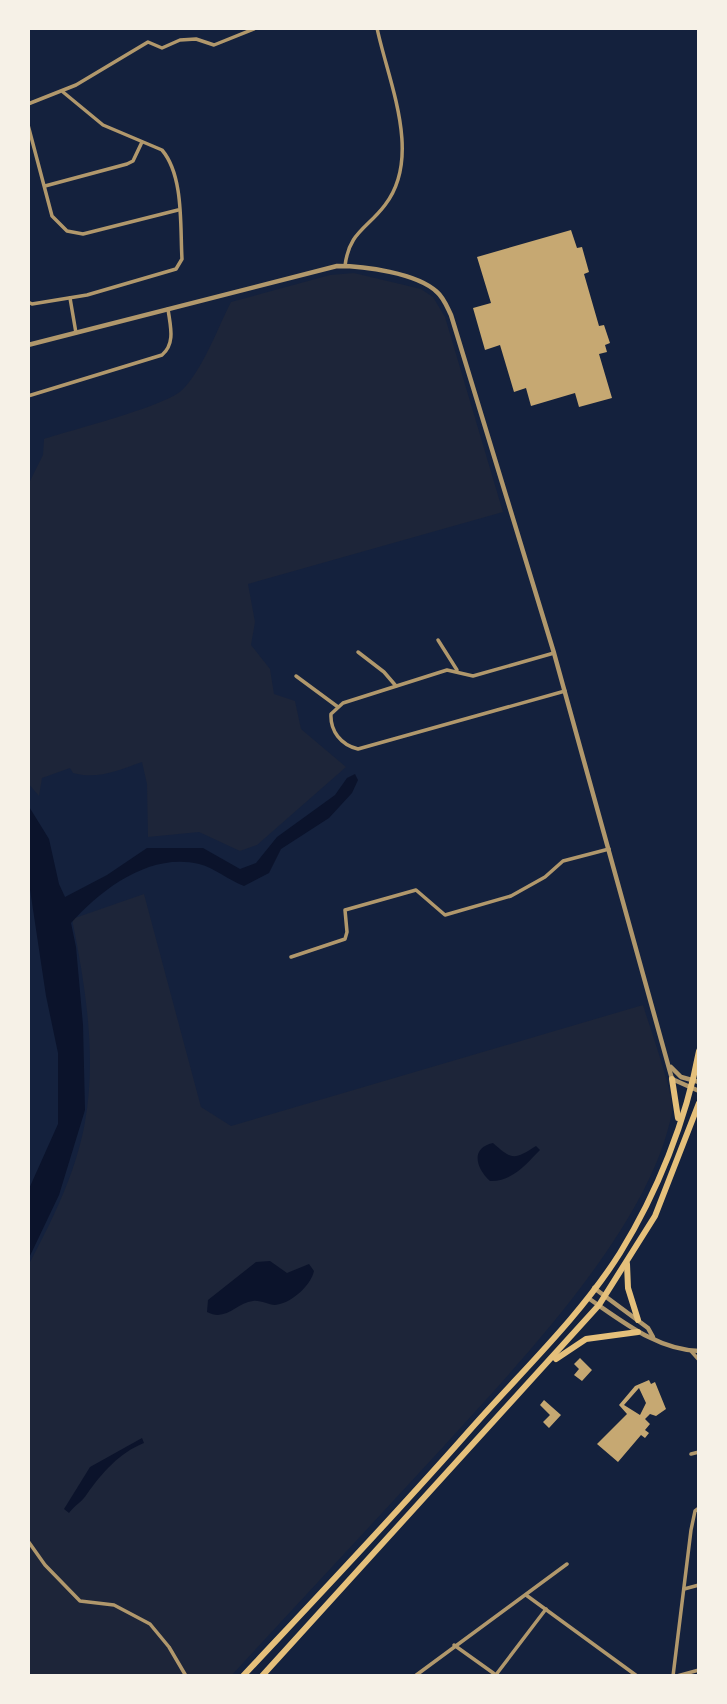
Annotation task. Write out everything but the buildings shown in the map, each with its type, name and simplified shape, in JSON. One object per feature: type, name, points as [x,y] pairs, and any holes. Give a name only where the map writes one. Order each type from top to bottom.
[{"type":"main road","points":[[243,1676],[407,1500],[594,1288],[619,1253],[660,1173],[694,1084],[699,1052]]},
{"type":"main road","points":[[672,1079],[679,1122]]},
{"type":"main road","points":[[262,1676],[538,1374],[605,1296],[655,1216],[698,1106]]},
{"type":"main road","points":[[627,1263],[628,1289],[638,1320]]},
{"type":"main road","points":[[538,1374],[582,1340],[638,1332]]},
{"type":"main road","points":[[407,1500],[415,1508]]},
{"type":"street","points":[[28,104],[63,92],[148,42],[162,48],[180,40],[196,39],[215,45],[256,28]]},
{"type":"street","points":[[345,266],[356,234],[385,206],[393,192],[400,169],[398,111],[377,28]]},
{"type":"street","points":[[28,302],[32,304],[70,298],[176,269],[182,259],[178,210],[168,157],[162,150],[103,125],[63,92]]},
{"type":"street","points":[[28,125],[52,216],[67,231],[83,233],[178,210]]},
{"type":"street","points":[[45,186],[127,164],[133,161],[142,142]]},
{"type":"street","points":[[28,345],[345,266],[367,268],[421,282],[439,293],[445,303],[554,653],[672,1079],[694,1084]]},
{"type":"street","points":[[70,298],[76,333]]},
{"type":"street","points":[[28,396],[162,355],[170,345],[168,309]]},
{"type":"street","points":[[438,640],[458,671]]},
{"type":"street","points":[[358,652],[384,672],[396,686]]},
{"type":"street","points":[[554,653],[473,676],[447,670],[396,686],[338,707],[331,714],[332,728],[343,743],[358,749],[565,691]]},
{"type":"street","points":[[296,676],[338,707]]},
{"type":"street","points":[[290,957],[345,939],[348,932],[343,914],[345,909],[416,890],[445,915],[511,896],[545,877],[563,861],[610,849]]},
{"type":"street","points":[[668,1064],[699,1091]]},
{"type":"street","points":[[594,1288],[648,1328],[654,1338]]},
{"type":"street","points":[[587,1297],[638,1332],[691,1351],[699,1351]]},
{"type":"street","points":[[691,1351],[699,1360]]},
{"type":"street","points":[[691,1454],[699,1452]]},
{"type":"street","points":[[699,1508],[691,1530],[675,1676],[699,1670]]},
{"type":"street","points":[[28,1541],[45,1565],[80,1601],[114,1605],[150,1624],[186,1676]]},
{"type":"street","points":[[415,1676],[567,1564]]},
{"type":"street","points":[[684,1589],[699,1586]]},
{"type":"street","points":[[525,1595],[637,1676]]},
{"type":"street","points":[[454,1646],[496,1676],[546,1609]]},
{"type":"shaded area","points":[[354,273],[421,289],[433,297],[445,317],[503,512],[248,584],[255,622],[251,645],[270,669],[274,694],[295,701],[301,729],[346,767],[257,845],[240,851],[199,832],[148,837],[147,784],[142,762],[99,775],[73,773],[70,768],[42,778],[39,796],[28,783],[28,485],[43,455],[44,439],[137,411],[181,391],[203,361],[231,302],[330,275]]},
{"type":"shaded area","points":[[355,774],[358,780],[352,793],[329,818],[281,849],[269,873],[244,886],[199,864],[163,863],[146,868],[112,886],[71,923],[76,947],[83,1025],[85,1110],[59,1195],[28,1260],[28,1191],[58,1124],[58,1053],[46,996],[28,876],[28,805],[49,839],[59,884],[65,897],[107,875],[147,848],[203,848],[240,869],[256,863],[277,837],[335,795],[347,778]]},
{"type":"shaded area","points":[[144,894],[201,1107],[231,1126],[643,1005],[666,1077],[672,1112],[659,1156],[638,1200],[611,1246],[579,1290],[475,1412],[231,1676],[28,1676],[28,1266],[54,1214],[76,1160],[85,1122],[90,1071],[88,1020],[72,919]]},
{"type":"shaded area","points":[[493,1143],[513,1156],[523,1154],[536,1146],[540,1150],[512,1175],[498,1181],[490,1181],[481,1170],[478,1154],[481,1149]]},
{"type":"shaded area","points":[[270,1261],[287,1273],[309,1264],[314,1271],[304,1288],[281,1304],[253,1301],[220,1315],[207,1312],[208,1300],[256,1262]]},
{"type":"shaded area","points":[[142,1438],[144,1443],[112,1464],[69,1513],[64,1509],[90,1467]]}]
